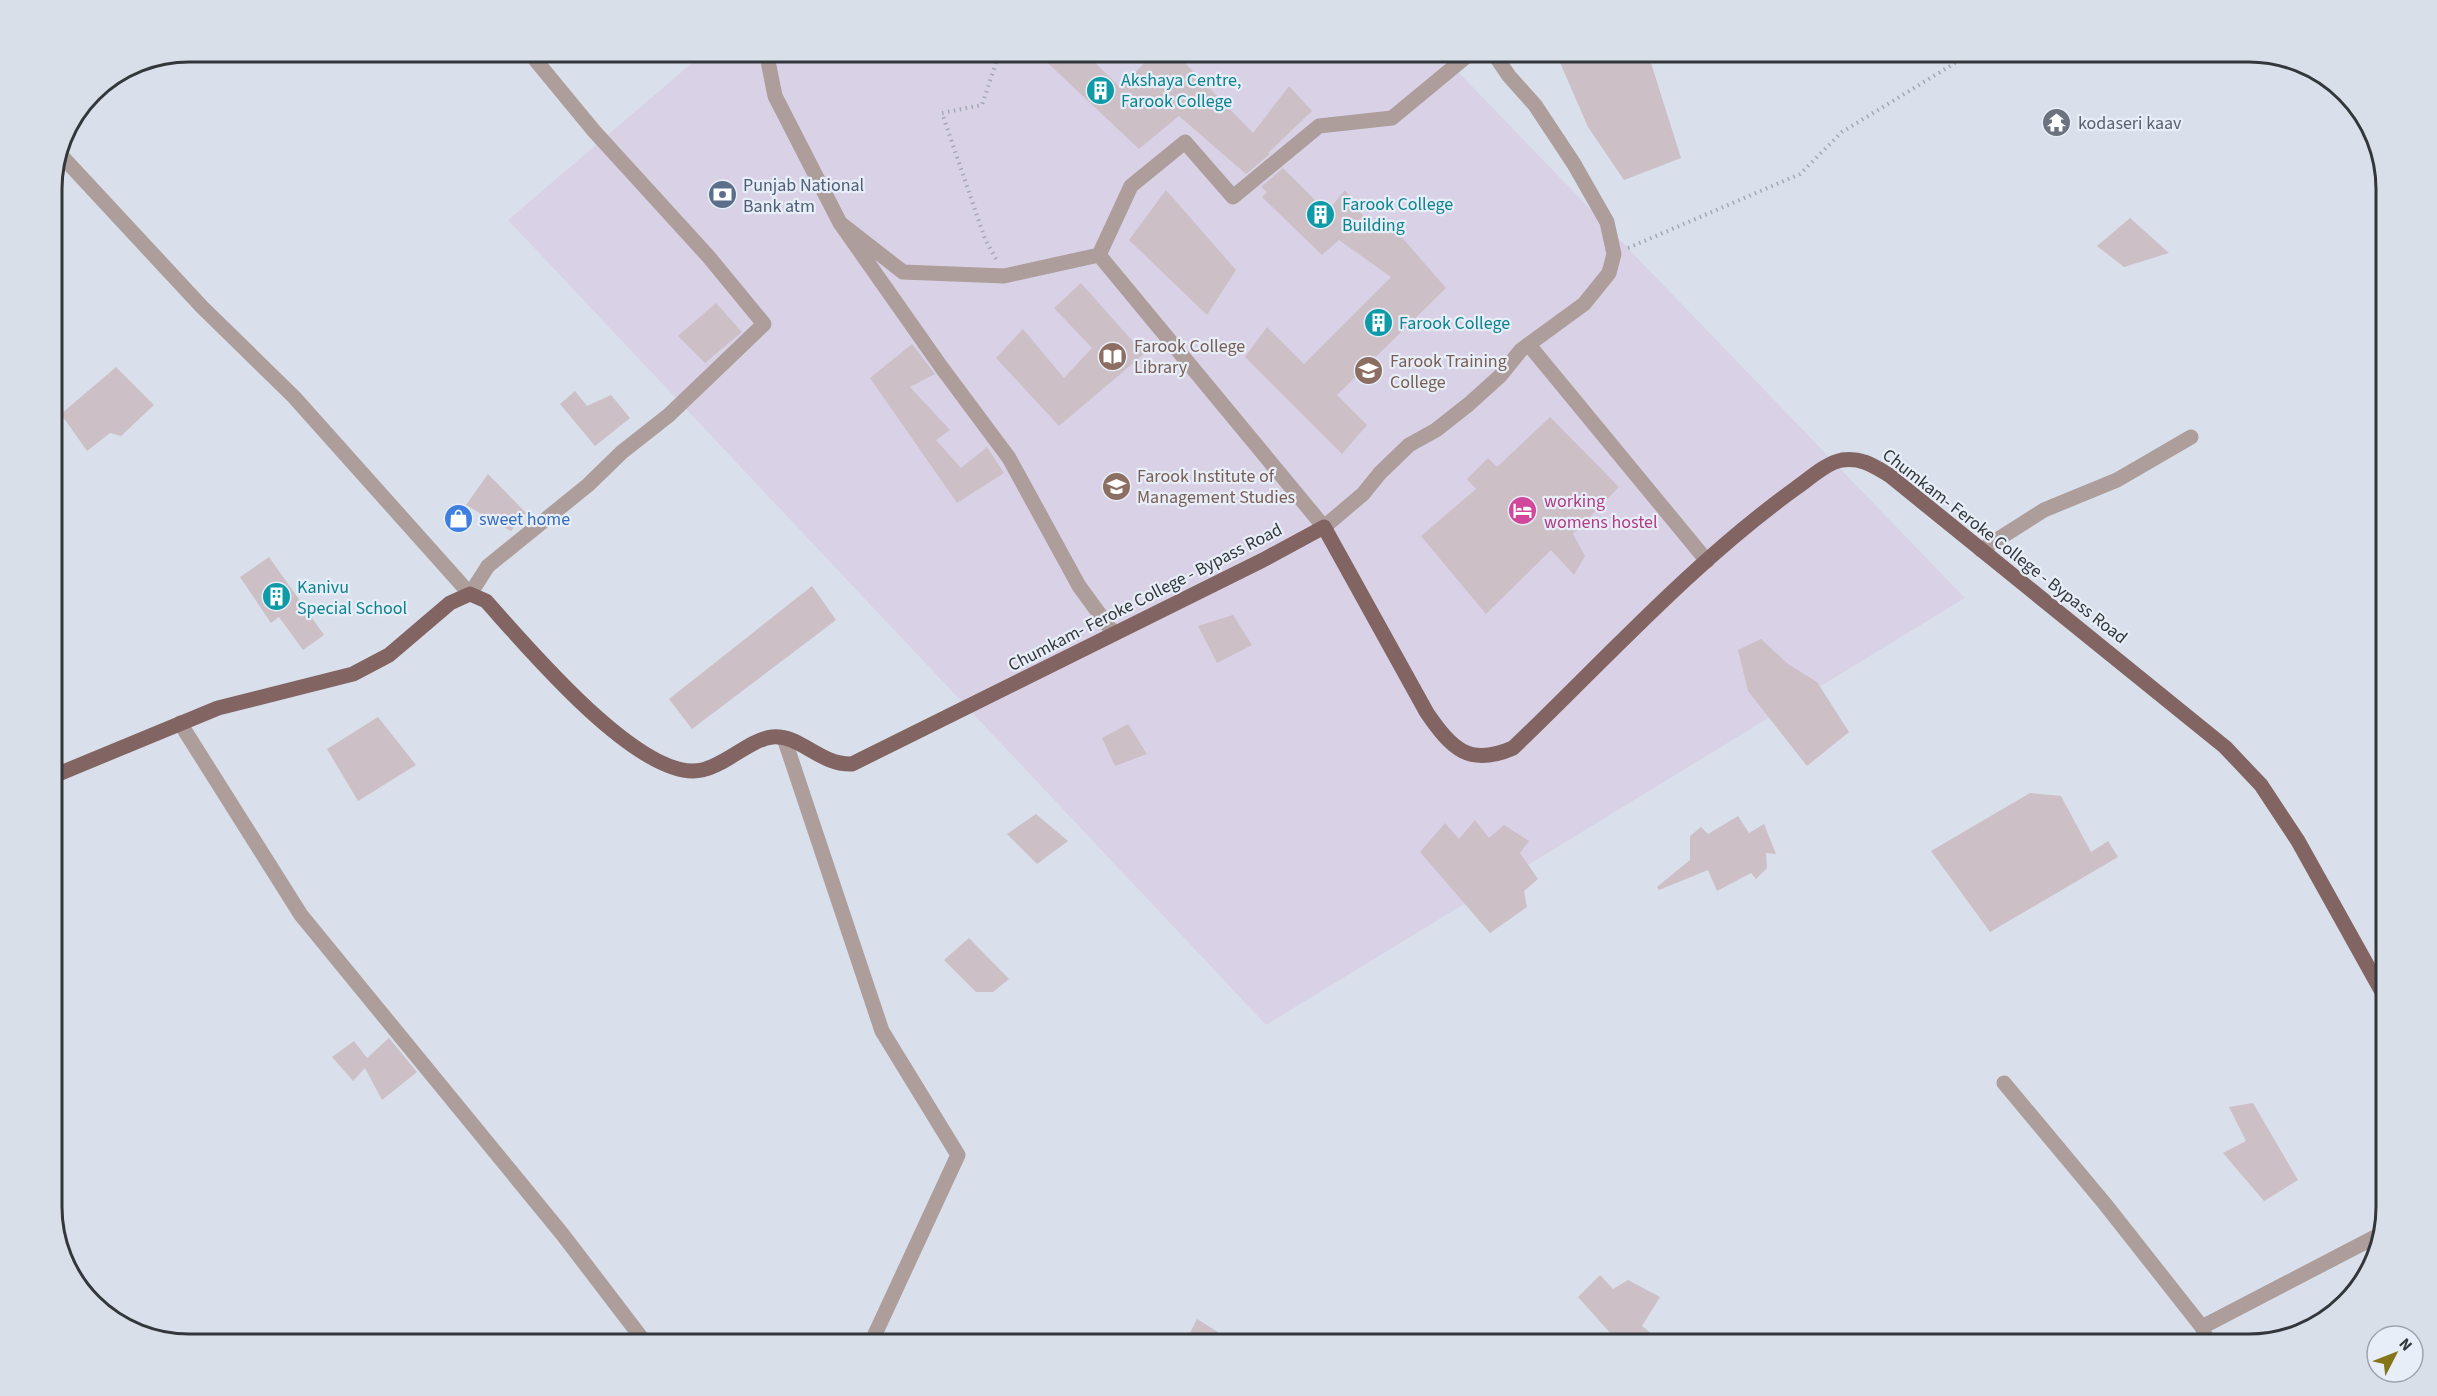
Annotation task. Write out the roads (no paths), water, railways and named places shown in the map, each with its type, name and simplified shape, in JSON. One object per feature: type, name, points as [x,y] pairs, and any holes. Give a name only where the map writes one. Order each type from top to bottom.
[{"type":"main road","name":"Chumkam- Feroke College - Bypass Road","points":[[784,738],[827,761],[839,765],[852,764],[1324,527],[1427,713],[1441,733],[1471,756],[1493,757],[1513,748],[1707,561],[1773,505],[1824,468],[1842,460],[1865,461],[1889,475],[2225,747],[2261,785],[2298,841],[2376,981]]},
{"type":"main road","points":[[62,772],[218,708],[353,674],[389,655],[450,603],[470,594],[486,601],[568,690],[621,737],[666,766],[686,771],[703,770],[771,737],[784,738]]},
{"type":"street","points":[[65,160],[202,307],[294,397],[470,594],[488,566],[588,486],[622,452],[669,415],[764,324],[708,256],[601,139],[537,62]]},
{"type":"street","points":[[768,62],[775,96],[840,224],[1009,458],[1079,586],[1113,634]]},
{"type":"street","points":[[1099,255],[1131,186],[1185,142],[1233,196],[1319,126],[1392,118],[1460,62]]},
{"type":"street","points":[[1099,255],[1324,527],[1363,494],[1380,473],[1409,445],[1436,430],[1469,404],[1529,345],[1584,304],[1609,273],[1614,254],[1607,222],[1574,164],[1535,105],[1499,62]]},
{"type":"street","points":[[555,105],[560,90]]},
{"type":"street","points":[[840,224],[903,272],[1004,276],[1099,255]]},
{"type":"street","points":[[1529,345],[1707,561]]},
{"type":"street","points":[[1981,550],[2044,510],[2116,480],[2192,436]]},
{"type":"street","points":[[180,723],[301,915],[563,1235],[639,1334]]},
{"type":"street","points":[[784,738],[882,1031],[958,1155],[875,1334]]},
{"type":"street","points":[[2004,1083],[2105,1204],[2202,1327],[2205,1334]]},
{"type":"street","points":[[2202,1327],[2371,1239]]},
{"type":"place","name":"Akshaya Centre, Farook College","points":[[1100,90]]},
{"type":"place","name":"kodaseri kaav","points":[[2057,123]]},
{"type":"place","name":"Punjab National Bank atm","points":[[722,195]]},
{"type":"place","name":"Farook College Building","points":[[1321,214]]},
{"type":"place","name":"Farook College","points":[[1378,323]]},
{"type":"place","name":"Farook College Library","points":[[1113,356]]},
{"type":"place","name":"Farook Training College","points":[[1369,371]]},
{"type":"place","name":"Farook Institute of Management Studies","points":[[1116,486]]},
{"type":"place","name":"working womens hostel","points":[[1523,511]]},
{"type":"place","name":"sweet home","points":[[458,519]]},
{"type":"place","name":"Kanivu Special School","points":[[276,597]]}]
